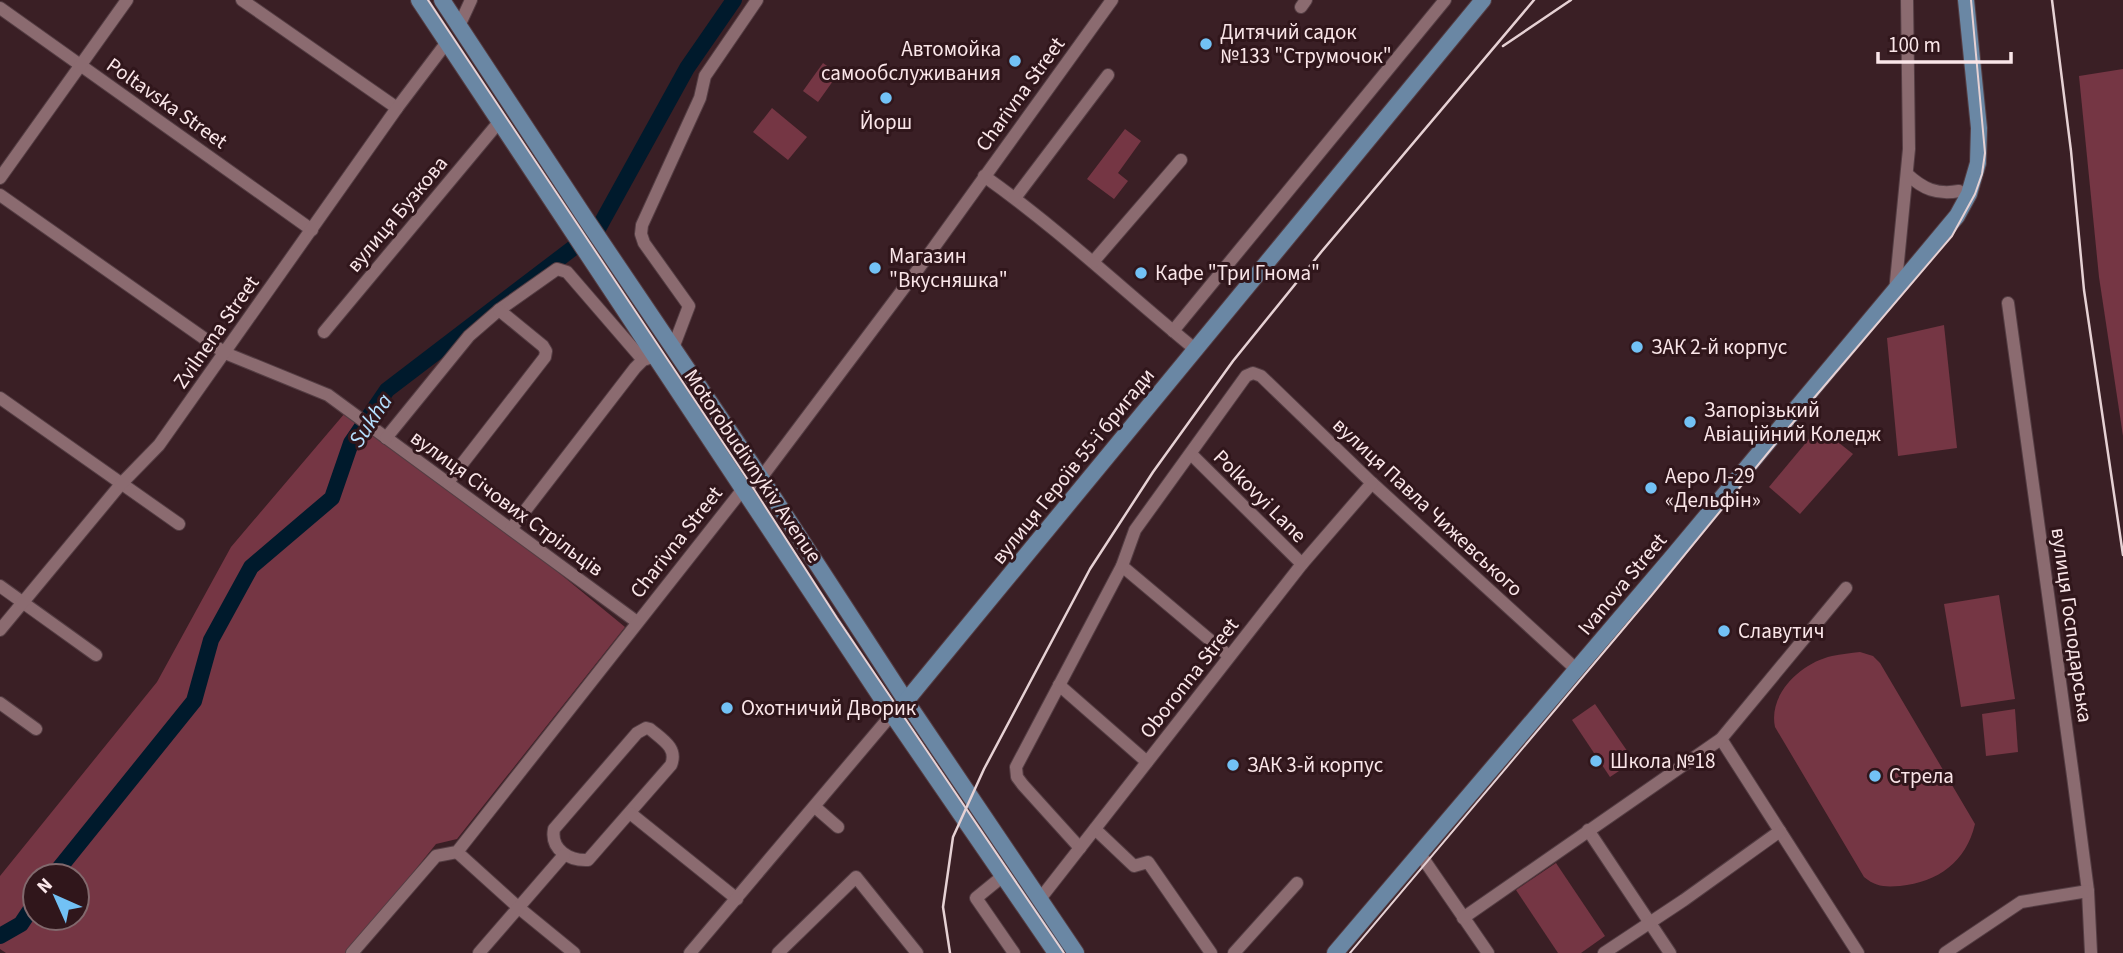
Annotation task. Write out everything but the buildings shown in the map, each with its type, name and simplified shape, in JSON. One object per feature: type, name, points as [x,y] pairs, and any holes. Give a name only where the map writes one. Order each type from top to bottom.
[{"type":"main road","name":"Motorobudivnykiv Avenue","points":[[419,0],[597,270],[649,358],[743,489],[892,715],[1056,953]]},
{"type":"main road","name":"Motorobudivnykiv Avenue","points":[[442,0],[1076,953]]},
{"type":"main road","name":"вулиця Героїв 55-ї бригади","points":[[906,701],[1483,0]]},
{"type":"main road","name":"Ivanova Street","points":[[1895,285],[1937,229],[1959,191],[1968,161],[1970,128],[1958,0]]},
{"type":"main road","name":"Ivanova Street","points":[[1335,953],[1420,855],[1895,285],[1957,216],[1969,194],[1978,163],[1979,128],[1966,0]]},
{"type":"main road","name":"Ivanova Street","points":[[1326,953],[1574,667]]},
{"type":"street","points":[[0,178],[127,0]]},
{"type":"street","points":[[242,0],[397,108]]},
{"type":"street","points":[[459,26],[471,0]]},
{"type":"street","points":[[673,348],[689,306],[643,243],[642,225],[700,98],[703,79],[757,0]]},
{"type":"street","name":"Charivna Street","points":[[352,953],[436,856],[457,852],[743,489],[761,478],[919,268],[1112,0]]},
{"type":"street","points":[[1172,331],[1445,0]]},
{"type":"street","points":[[1895,285],[1909,149],[1907,0]]},
{"type":"street","name":"Poltavska Street","points":[[0,8],[312,230]]},
{"type":"street","name":"Zvilnena Street","points":[[0,630],[121,484],[159,445],[397,108],[447,42]]},
{"type":"street","points":[[1015,198],[1108,75]]},
{"type":"street","name":"вулиця Бузкова","points":[[324,332],[499,121]]},
{"type":"street","points":[[1093,262],[1181,160]]},
{"type":"street","points":[[1907,174],[1925,188],[1937,192],[1959,191]]},
{"type":"street","points":[[984,176],[1015,198],[1196,349]]},
{"type":"street","name":"вулиця Січових Стрільців","points":[[0,195],[225,353],[328,395],[637,622]]},
{"type":"street","points":[[386,438],[469,336],[499,310],[553,272],[562,269],[567,272],[649,358],[512,529]]},
{"type":"street","name":"вулиця Господарська","points":[[2008,303],[2088,891],[2091,953]]},
{"type":"street","points":[[448,482],[545,356],[543,346],[499,310]]},
{"type":"street","name":"вулиця Павла Чижевського","points":[[1191,454],[1246,376],[1254,373],[1261,376],[1372,483],[1574,667]]},
{"type":"street","points":[[0,398],[179,524]]},
{"type":"street","points":[[1080,848],[1017,777],[1016,767],[1122,566],[1135,530],[1191,454]]},
{"type":"street","name":"Polkovyi Lane","points":[[1191,454],[1302,564]]},
{"type":"street","name":"Oboronna Street","points":[[1040,900],[1302,564],[1372,483]]},
{"type":"street","points":[[1122,566],[1229,656]]},
{"type":"street","points":[[0,586],[96,655]]},
{"type":"street","points":[[1463,918],[1721,738],[1846,588]]},
{"type":"street","points":[[1059,685],[1147,762]]},
{"type":"street","name":"вулиця Героїв 55-ї бригади","points":[[690,953],[906,701]]},
{"type":"street","points":[[0,703],[36,729]]},
{"type":"street","points":[[646,728],[650,729],[672,749],[671,765],[588,860],[577,860],[564,855],[554,839],[554,829],[637,733],[646,728]]},
{"type":"street","points":[[1721,738],[1852,951]]},
{"type":"street","points":[[815,807],[838,827]]},
{"type":"street","points":[[630,813],[737,899]]},
{"type":"street","points":[[1095,829],[1134,866],[1147,862],[1211,953]]},
{"type":"street","points":[[1588,830],[1670,953]]},
{"type":"street","points":[[1604,953],[1651,923],[1780,831]]},
{"type":"street","points":[[457,852],[574,953]]},
{"type":"street","points":[[479,953],[564,855]]},
{"type":"street","points":[[1420,855],[1488,953]]},
{"type":"street","points":[[1003,876],[976,898],[1014,953]]},
{"type":"street","points":[[778,953],[856,877],[917,953]]},
{"type":"street","points":[[1234,953],[1297,883]]},
{"type":"street","points":[[1945,953],[2021,902],[2088,891]]},
{"type":"shaded area","points":[[823,63],[838,74],[818,102],[803,91]]},
{"type":"shaded area","points":[[2123,69],[2123,436],[2099,277],[2079,76]]},
{"type":"shaded area","points":[[772,108],[807,137],[788,160],[753,132]]},
{"type":"shaded area","points":[[1125,129],[1141,141],[1118,173],[1128,181],[1114,199],[1087,179]]},
{"type":"shaded area","points":[[1944,325],[1957,448],[1898,456],[1887,338]]},
{"type":"shaded area","points":[[345,413],[509,532],[625,627],[457,839],[436,844],[348,953],[6,953],[0,949],[0,876],[157,682],[231,547]]},
{"type":"shaded area","points":[[1819,427],[1853,454],[1800,514],[1769,487]]},
{"type":"shaded area","points":[[1999,595],[2015,699],[1961,707],[1944,604]]},
{"type":"shaded area","name":"Стрела","points":[[1860,652],[1873,656],[1880,663],[1975,824],[1965,849],[1948,868],[1914,884],[1877,885],[1864,877],[1775,727],[1777,703],[1789,682],[1798,673],[1820,660]]},
{"type":"shaded area","points":[[1595,704],[1634,761],[1610,777],[1572,720]]},
{"type":"shaded area","points":[[2015,709],[2018,752],[1986,756],[1982,714]]},
{"type":"shaded area","points":[[1556,863],[1605,936],[1581,953],[1558,953],[1516,890]]},
{"type":"waterway","name":"Sukha","points":[[64,862],[194,701],[211,640],[251,567],[332,498],[351,443],[387,390],[598,229],[687,68],[734,0]]},
{"type":"waterway","name":"Sukha","points":[[0,936],[21,924]]},
{"type":"tram line","points":[[428,0],[837,618],[1064,953]]},
{"type":"tram line","points":[[1350,953],[1952,236],[1975,194],[1985,153],[1971,0]]},
{"type":"railway","points":[[950,953],[943,907],[953,837],[984,769],[1090,569],[1153,472],[1233,361],[1534,0]]},
{"type":"railway","points":[[1503,46],[1571,0]]},
{"type":"railway","points":[[2052,0],[2071,151],[2084,290],[2123,555]]},
{"type":"place","name":"Дитячий садок №133 \"Струмочок\"","points":[[1206,44]]},
{"type":"place","name":"Автомойка самообслуживания","points":[[1015,61]]},
{"type":"place","name":"Йорш","points":[[886,98]]},
{"type":"place","name":"Магазин \"Вкусняшка\"","points":[[875,268]]},
{"type":"place","name":"Кафе \"Три Гнома\"","points":[[1141,273]]},
{"type":"place","name":"ЗАК 2-й корпус","points":[[1637,347]]},
{"type":"place","name":"Запорізький Авіаційний Коледж","points":[[1690,422]]},
{"type":"place","name":"Аеро Л-29 «Дельфін»","points":[[1651,488]]},
{"type":"place","name":"Славутич","points":[[1724,631]]},
{"type":"place","name":"Охотничий Дворик","points":[[727,708]]},
{"type":"place","name":"Школа №18","points":[[1596,761]]},
{"type":"place","name":"ЗАК 3-й корпус","points":[[1233,765]]},
{"type":"place","name":"Стрела","points":[[1875,776]]}]
